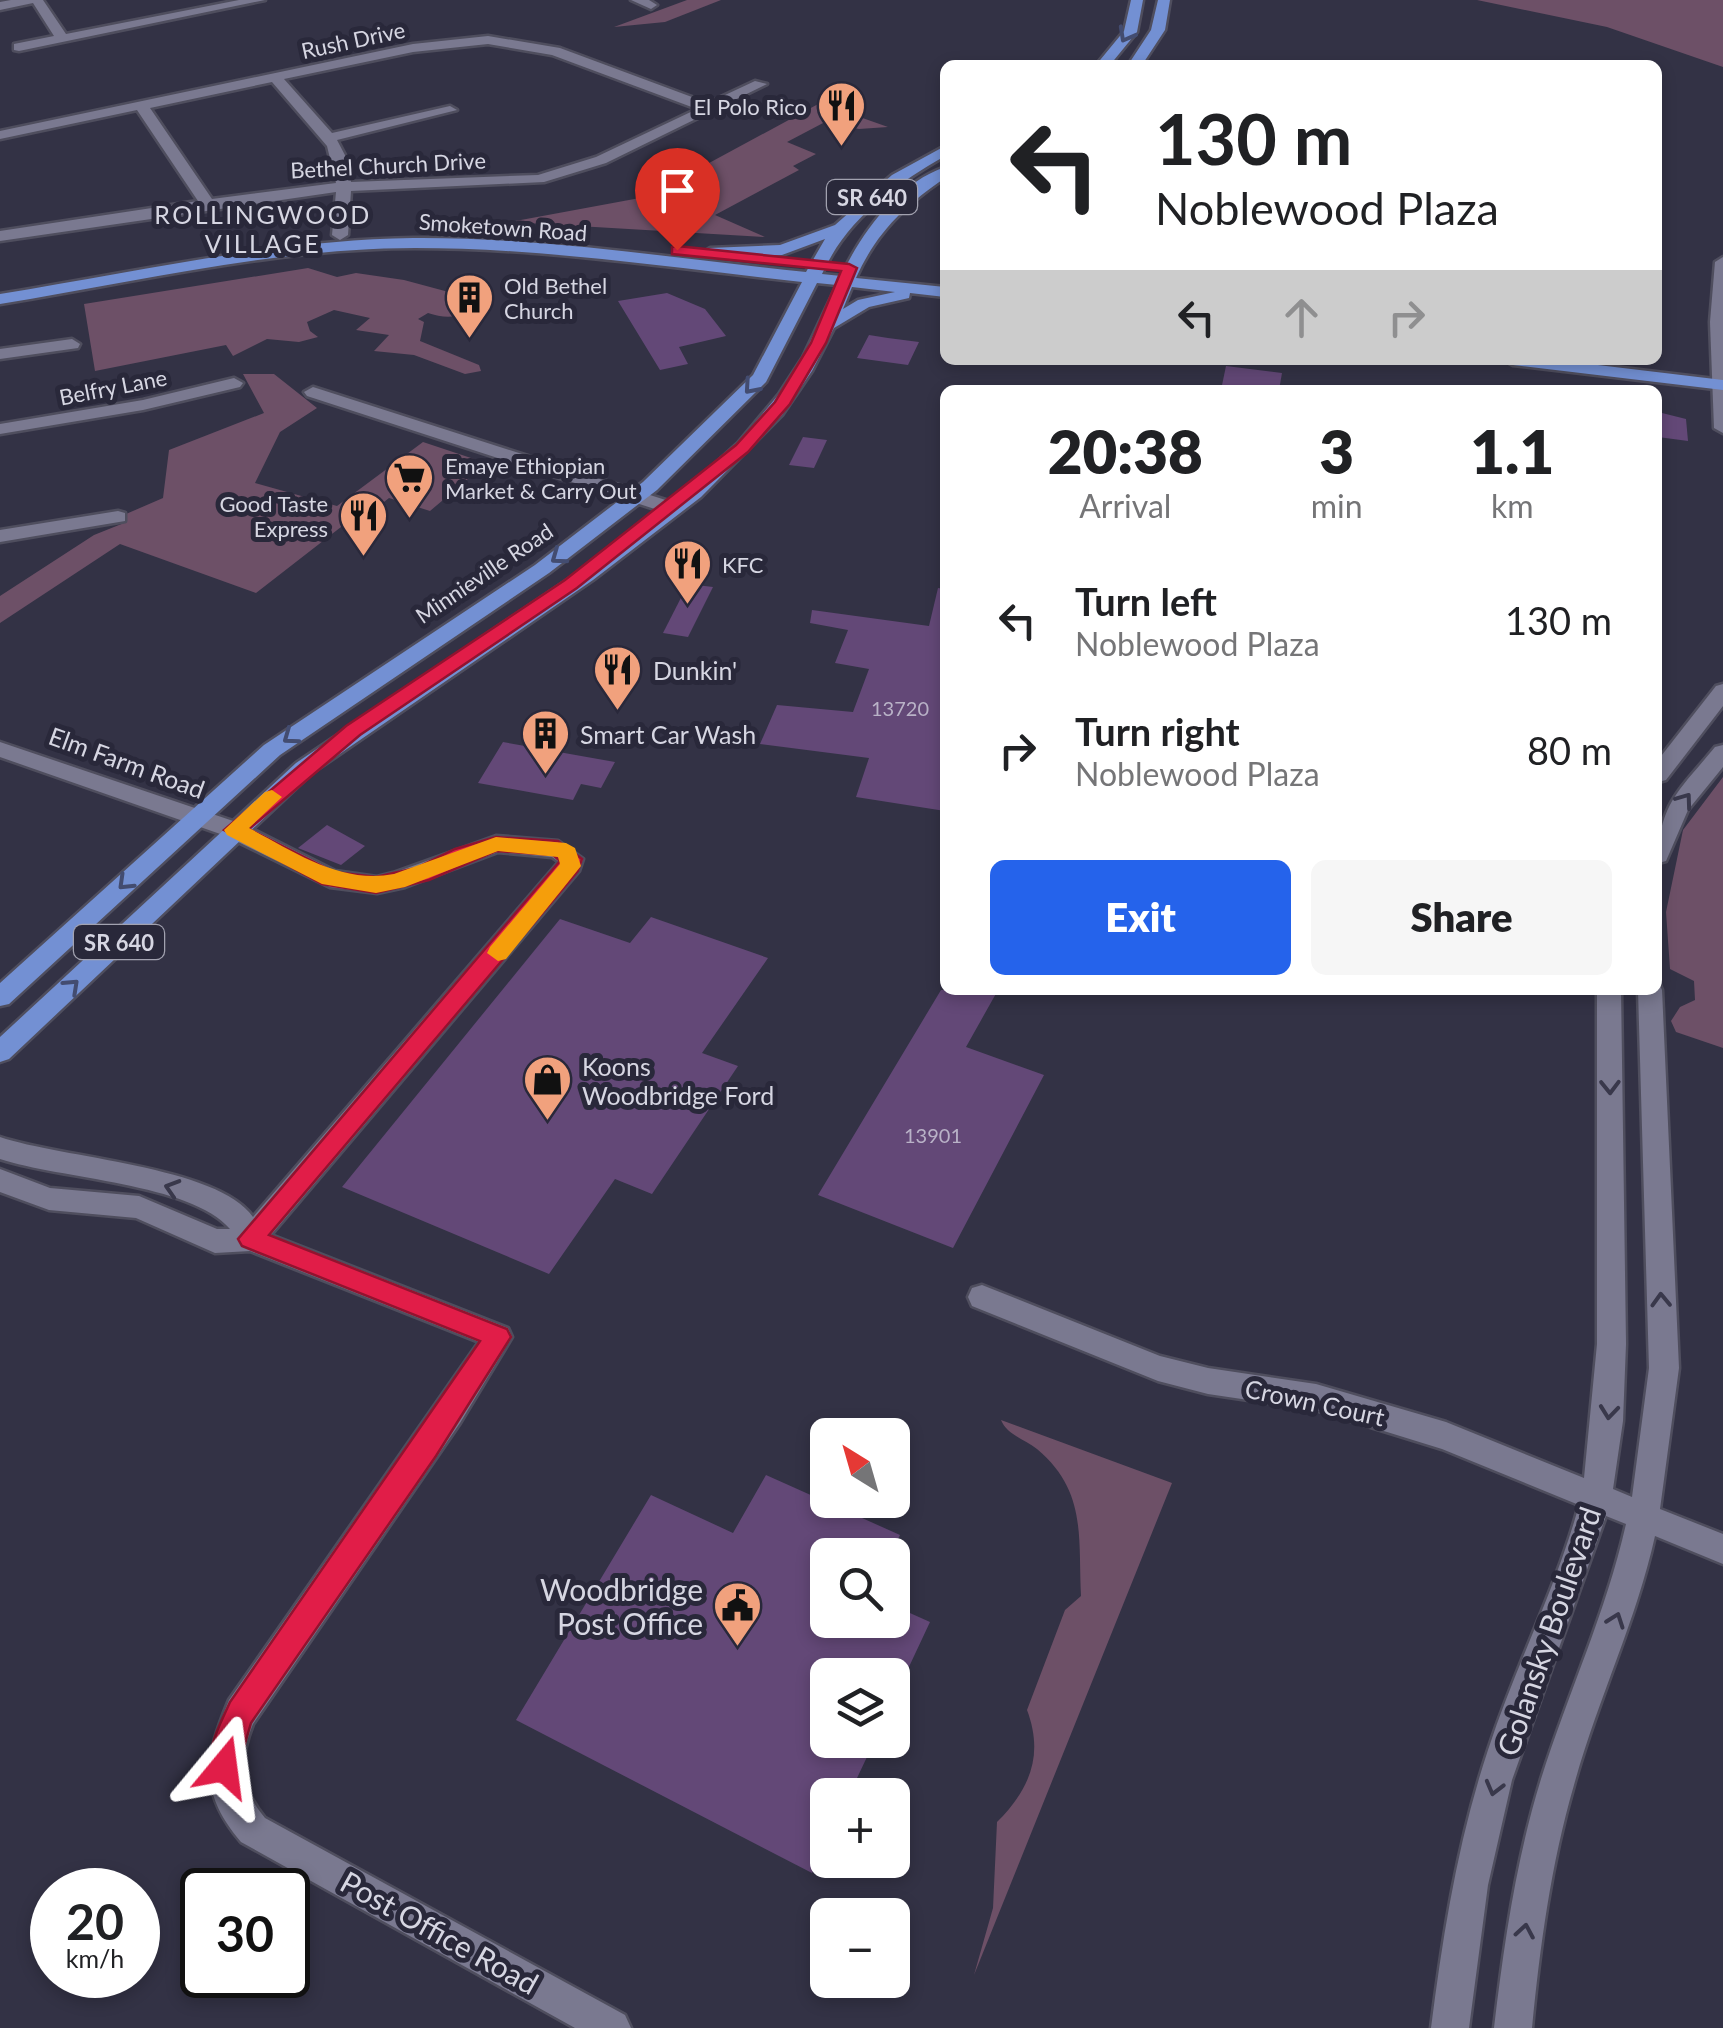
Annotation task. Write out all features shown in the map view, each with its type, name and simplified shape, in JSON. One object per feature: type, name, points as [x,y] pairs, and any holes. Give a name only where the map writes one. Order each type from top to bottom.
[{"type":"main road","points":[[1107,60],[1130,32],[1137,0]]},
{"type":"main road","points":[[1137,60],[1158,30],[1164,0]]},
{"type":"main road","name":"Minnieville Road","points":[[0,998],[240,775],[300,730],[542,569],[636,498],[760,378],[840,228],[874,195],[940,153]]},
{"type":"main road","name":"SR 640","points":[[0,1052],[234,830],[353,730],[571,584],[671,508],[768,421],[799,378],[826,326],[846,274],[878,224],[940,174]]},
{"type":"main road","points":[[705,254],[782,250],[840,228]]},
{"type":"main road","name":"Smoketown Road","points":[[0,286],[340,235],[462,231],[705,254],[846,274],[940,278]]},
{"type":"main road","name":"Smoketown Road","points":[[0,299],[292,252],[394,244],[498,246],[752,271],[816,271]]},
{"type":"main road","points":[[752,271],[787,285],[800,303]]},
{"type":"main road","name":"Smoketown Road","points":[[846,274],[940,292]]},
{"type":"main road","points":[[826,326],[872,300],[940,293]]},
{"type":"main road","points":[[1662,363],[1720,376]]},
{"type":"main road","points":[[1577,365],[1720,376]]},
{"type":"street","points":[[0,6],[33,0],[62,38]]},
{"type":"street","points":[[18,47],[259,0]]},
{"type":"street","name":"Rush Drive","points":[[0,135],[430,45],[508,40],[555,50],[708,108]]},
{"type":"street","points":[[275,77],[328,138],[341,160],[344,187],[340,235]]},
{"type":"street","name":"Bethel Church Drive","points":[[0,236],[344,187],[540,179],[601,160],[760,84]]},
{"type":"street","points":[[141,105],[208,204]]},
{"type":"street","points":[[328,138],[450,110]]},
{"type":"street","points":[[1723,262],[1723,428]]},
{"type":"street","points":[[0,354],[72,344]]},
{"type":"street","name":"Belfry Lane","points":[[0,429],[143,405],[234,382]]},
{"type":"street","points":[[313,392],[671,508]]},
{"type":"street","points":[[0,536],[118,517]]},
{"type":"street","points":[[1662,771],[1723,692]]},
{"type":"street","name":"Elm Farm Road","points":[[0,749],[234,830],[320,875],[376,885],[422,874],[463,854],[496,844],[558,848],[571,859],[570,866],[508,941],[251,1239]]},
{"type":"street","points":[[1662,846],[1678,808],[1723,752]]},
{"type":"street","name":"Golansky Boulevard","points":[[1450,2028],[1461,1938],[1480,1839],[1504,1749],[1570,1584],[1595,1500],[1611,1397],[1609,995]]},
{"type":"street","name":"Golansky Boulevard","points":[[1513,2028],[1522,1942],[1538,1855],[1567,1753],[1622,1603],[1644,1520],[1659,1431],[1664,1368],[1650,995]]},
{"type":"street","points":[[0,1148],[66,1168],[159,1184],[195,1196],[236,1214],[251,1239],[215,1241],[139,1207],[49,1198],[0,1180]]},
{"type":"street","name":"Post Office Road","points":[[251,1239],[498,1337],[241,1712],[228,1742],[224,1767],[227,1791],[237,1813],[254,1830],[612,2028]]},
{"type":"street","name":"Crown Court","points":[[982,1298],[1158,1368],[1208,1381],[1316,1397],[1446,1436],[1723,1550]]},
{"type":"shaded area","points":[[687,0],[721,0],[665,22],[614,27]]},
{"type":"shaded area","points":[[1477,0],[1723,0],[1723,67],[1607,27]]},
{"type":"shaded area","points":[[820,103],[888,127],[859,129],[825,122],[787,142],[816,154],[793,166],[799,170],[715,215],[765,237],[510,222],[656,195],[652,183],[698,169]]},
{"type":"shaded area","points":[[308,268],[337,277],[356,273],[404,280],[471,298],[476,308],[465,314],[447,317],[428,313],[418,319],[424,322],[420,341],[479,365],[481,371],[465,374],[414,355],[374,351],[389,335],[356,330],[370,318],[334,310],[307,322],[318,337],[299,342],[267,339],[233,356],[226,345],[95,371],[84,304]]},
{"type":"shaded area","points":[[243,374],[274,374],[317,408],[280,432],[255,483],[337,506],[423,442],[474,459],[481,468],[430,511],[389,498],[350,529],[341,527],[256,593],[120,544],[0,623],[0,596],[94,535],[124,523],[126,514],[163,498],[169,450],[264,413]]},
{"type":"shaded area","points":[[1723,777],[1723,1048],[1676,1032],[1671,1021],[1680,1007],[1695,1000],[1694,981],[1670,969],[1666,912],[1683,830]]},
{"type":"shaded area","points":[[1001,1420],[1172,1483],[974,1975],[993,1908],[997,1822],[1018,1797],[1034,1757],[1027,1710],[1065,1610],[1081,1596],[1077,1516],[1065,1481],[1037,1449],[1012,1433]]},
{"type":"building","points":[[667,293],[705,309],[726,336],[679,347],[688,364],[660,370],[618,301]]},
{"type":"building","points":[[869,335],[919,342],[908,365],[857,358]]},
{"type":"building","points":[[1226,366],[1282,373],[1280,385],[1222,385]]},
{"type":"building","points":[[1662,413],[1686,419],[1688,441],[1662,438]]},
{"type":"building","points":[[803,437],[827,440],[814,468],[789,465]]},
{"type":"building","name":"KFC","points":[[688,584],[713,587],[688,637],[663,633]]},
{"type":"building","points":[[940,588],[940,810],[856,797],[869,758],[760,744],[777,705],[853,712],[869,669],[835,663],[848,630],[810,623],[812,610],[929,626]]},
{"type":"building","name":"Smart Car Wash","points":[[503,742],[615,762],[601,788],[581,784],[573,800],[478,783]]},
{"type":"building","points":[[327,825],[365,846],[341,865],[298,848]]},
{"type":"building","name":"Koons Woodbridge Ford","points":[[651,917],[768,958],[702,1053],[738,1066],[652,1194],[615,1179],[549,1274],[342,1187],[560,919],[630,943]]},
{"type":"building","points":[[940,992],[940,995],[995,995],[966,1047],[1044,1075],[953,1248],[818,1195]]},
{"type":"building","name":"Woodbridge Post Office","points":[[766,1475],[810,1495],[810,1518],[862,1518],[900,1535],[810,1538],[810,1638],[910,1638],[910,1613],[930,1622],[910,1665],[910,1658],[810,1658],[810,1758],[866,1758],[857,1778],[810,1778],[810,1872],[516,1720],[651,1495],[733,1533]]},
{"type":"slow traffic","points":[[272,797],[234,830],[330,879],[376,885],[397,882],[496,844],[558,848],[568,853],[570,866],[498,953]]},
{"type":"place","name":"El Polo Rico","points":[[842,148]]},
{"type":"place","name":"Old Bethel Church","points":[[469,340]]},
{"type":"place","name":"Emaye Ethiopian Market & Carry Out","points":[[410,520]]},
{"type":"place","name":"Good Taste Express","points":[[363,558]]},
{"type":"place","name":"KFC","points":[[687,606]]},
{"type":"place","name":"Dunkin'","points":[[618,712]]},
{"type":"place","name":"Smart Car Wash","points":[[545,776]]},
{"type":"place","name":"Koons Woodbridge Ford","points":[[547,1122]]},
{"type":"place","name":"Woodbridge Post Office","points":[[738,1648]]},
{"type":"district","name":"ROLLINGWOOD VILLAGE","points":[[263,228]]},
{"type":"route","points":[[224,1767],[228,1742],[241,1712],[498,1337],[251,1239],[508,941],[570,866],[571,859],[558,848],[496,844],[463,854],[422,874],[376,885],[330,879],[234,830],[353,730],[639,534],[742,448],[782,404],[818,343],[849,268],[677,250]]}]
